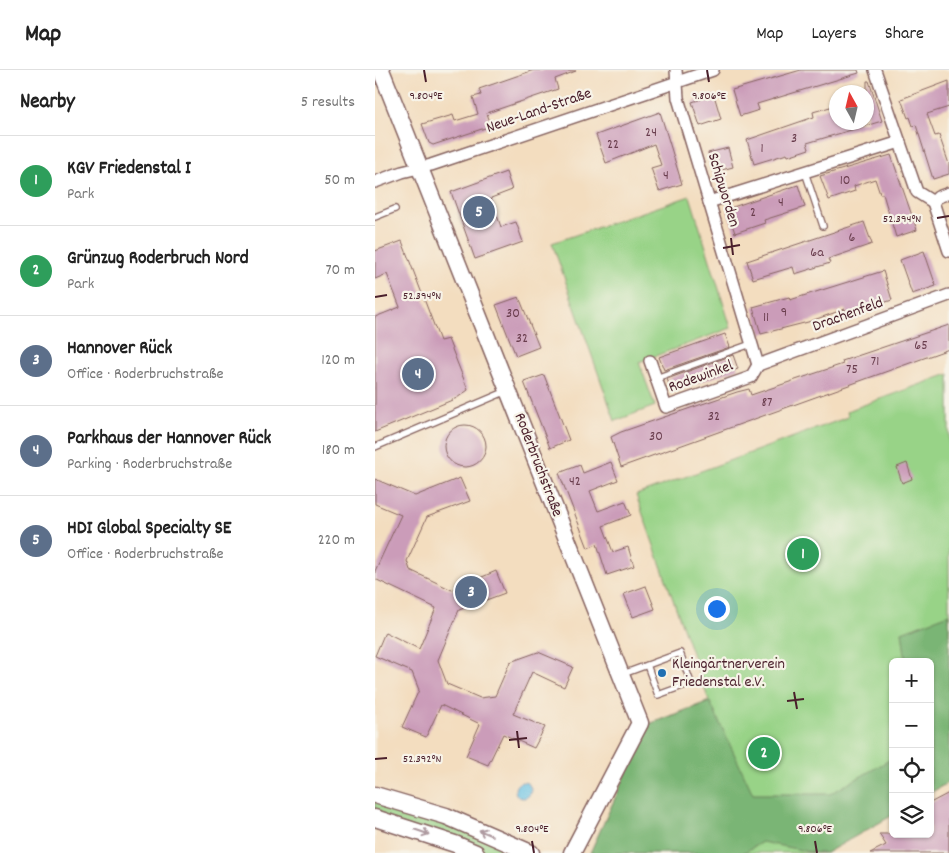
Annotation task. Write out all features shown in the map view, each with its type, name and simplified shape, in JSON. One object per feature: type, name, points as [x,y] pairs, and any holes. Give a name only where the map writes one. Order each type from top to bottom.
[{"type":"street","name":"Roderbruchstraße","points":[[381,70],[640,724],[572,853]]},
{"type":"street","name":"Neue-Land-Straße","points":[[375,182],[677,76],[713,70]]},
{"type":"street","points":[[875,70],[917,192],[933,202],[946,233],[949,251]]},
{"type":"street","name":"Schipworden","points":[[677,76],[678,98],[758,365]]},
{"type":"street","points":[[709,202],[900,142]]},
{"type":"street","points":[[933,202],[938,196],[949,193]]},
{"type":"street","name":"Drachenfeld","points":[[758,365],[949,295]]},
{"type":"street","name":"Rodewinkel","points":[[650,361],[666,407],[751,376],[758,365]]},
{"type":"street","points":[[375,795],[446,816],[531,853]]},
{"type":"street","points":[[375,818],[447,841],[476,853]]},
{"type":"lane","points":[[805,172],[823,226]]},
{"type":"lane","points":[[375,217],[395,209]]},
{"type":"lane","points":[[656,378],[751,344]]},
{"type":"lane","points":[[375,447],[509,390]]},
{"type":"lane","points":[[621,675],[647,665],[680,653],[691,683],[658,695],[647,665]]},
{"type":"green space","points":[[690,196],[731,328],[639,362],[655,406],[615,421],[552,243]]},
{"type":"green space","points":[[949,374],[949,782],[934,791],[934,658],[889,658],[889,817],[826,853],[590,853],[649,724],[709,701],[636,495],[848,417],[847,411]]},
{"type":"green space","points":[[949,614],[949,782],[934,791],[934,658],[905,658],[902,632]]},
{"type":"green space","points":[[710,702],[753,794],[830,794],[889,760],[889,817],[826,853],[815,853],[762,842],[743,853],[590,853],[649,724]]},
{"type":"green space","points":[[375,795],[531,853],[472,853],[375,818]]},
{"type":"water","points":[[523,782],[531,790],[523,798],[515,790]]},
{"type":"building","points":[[534,70],[576,71],[555,79],[558,89],[487,113],[491,126],[433,145],[429,143],[422,124],[453,115],[455,121],[478,114],[473,97],[481,95],[479,89]]},
{"type":"building","points":[[801,70],[858,70],[859,73],[757,104],[759,110],[740,116],[732,90]]},
{"type":"building","points":[[949,81],[949,107],[927,114],[935,136],[939,135],[949,164],[949,174],[933,179],[916,125],[913,126],[910,117],[908,118],[901,99]]},
{"type":"building","points":[[714,95],[721,119],[700,126],[692,102]]},
{"type":"building","points":[[874,96],[882,121],[874,123]]},
{"type":"building","points":[[829,107],[829,130],[851,130],[807,143],[809,149],[754,164],[747,140],[814,117],[813,112]]},
{"type":"building","points":[[660,112],[682,184],[659,191],[651,168],[661,165],[654,144],[606,163],[596,135]]},
{"type":"building","points":[[728,148],[733,167],[714,172],[708,153]]},
{"type":"building","points":[[891,155],[917,230],[896,237],[883,194],[880,194],[875,179],[854,186],[855,191],[829,200],[820,176]]},
{"type":"building","points":[[506,172],[512,190],[491,198],[501,227],[516,222],[523,242],[475,259],[451,192]]},
{"type":"building","points":[[798,185],[805,207],[764,220],[765,223],[735,233],[727,209]]},
{"type":"building","points":[[864,222],[872,244],[828,259],[830,263],[795,274],[793,267],[753,279],[747,261]]},
{"type":"building","points":[[402,241],[440,341],[448,339],[468,390],[457,398],[375,432],[375,317],[400,307],[387,274],[375,279],[375,251]]},
{"type":"building","points":[[924,251],[936,286],[912,294],[900,260]]},
{"type":"building","points":[[883,271],[892,300],[847,315],[845,309],[808,322],[761,334],[753,307],[789,297],[790,300]]},
{"type":"building","points":[[519,297],[539,347],[516,356],[496,305]]},
{"type":"building","points":[[949,325],[949,349],[621,467],[611,437],[621,432],[737,392],[749,389],[751,395],[843,364],[842,361]]},
{"type":"building","points":[[725,334],[730,347],[664,370],[659,357]]},
{"type":"building","points":[[733,355],[738,369],[672,392],[667,379]]},
{"type":"building","points":[[544,375],[569,440],[550,448],[524,382]]},
{"type":"building","points":[[461,425],[469,425],[480,431],[486,446],[480,461],[469,467],[461,467],[450,461],[444,450],[444,442],[450,431]]},
{"type":"building","points":[[611,462],[618,480],[590,491],[598,511],[625,501],[631,515],[603,526],[613,552],[628,547],[634,566],[607,575],[597,544],[588,548],[559,473],[580,465],[583,473]]},
{"type":"building","points":[[907,463],[912,479],[902,483],[897,467]]},
{"type":"building","points":[[460,478],[470,501],[427,517],[407,561],[410,570],[452,590],[496,571],[505,593],[459,610],[438,660],[447,684],[480,698],[495,696],[510,662],[538,652],[573,667],[564,687],[532,672],[513,714],[545,727],[534,748],[503,734],[488,765],[466,756],[480,724],[441,705],[426,737],[402,727],[419,690],[412,672],[375,656],[385,632],[419,649],[436,608],[375,579],[375,571],[401,515],[375,504],[375,479],[415,496]]},
{"type":"building","points":[[646,586],[655,609],[633,617],[624,594]]},
{"type":"building","points":[[949,793],[949,853],[870,853],[886,845],[879,834],[889,834],[889,838],[934,838],[934,801]]},
{"type":"place","name":"HDI Global Specialty SE","points":[[479,212]]},
{"type":"place","name":"Parkhaus der Hannover Rück","points":[[418,374]]},
{"type":"place","name":"KGV Friedenstal I","points":[[803,554]]},
{"type":"place","name":"Hannover Rück","points":[[471,592]]},
{"type":"place","name":"Kleingärtnerverein Friedenstal e.V.","points":[[662,673]]},
{"type":"place","name":"Grünzug Roderbruch Nord","points":[[764,753]]}]
